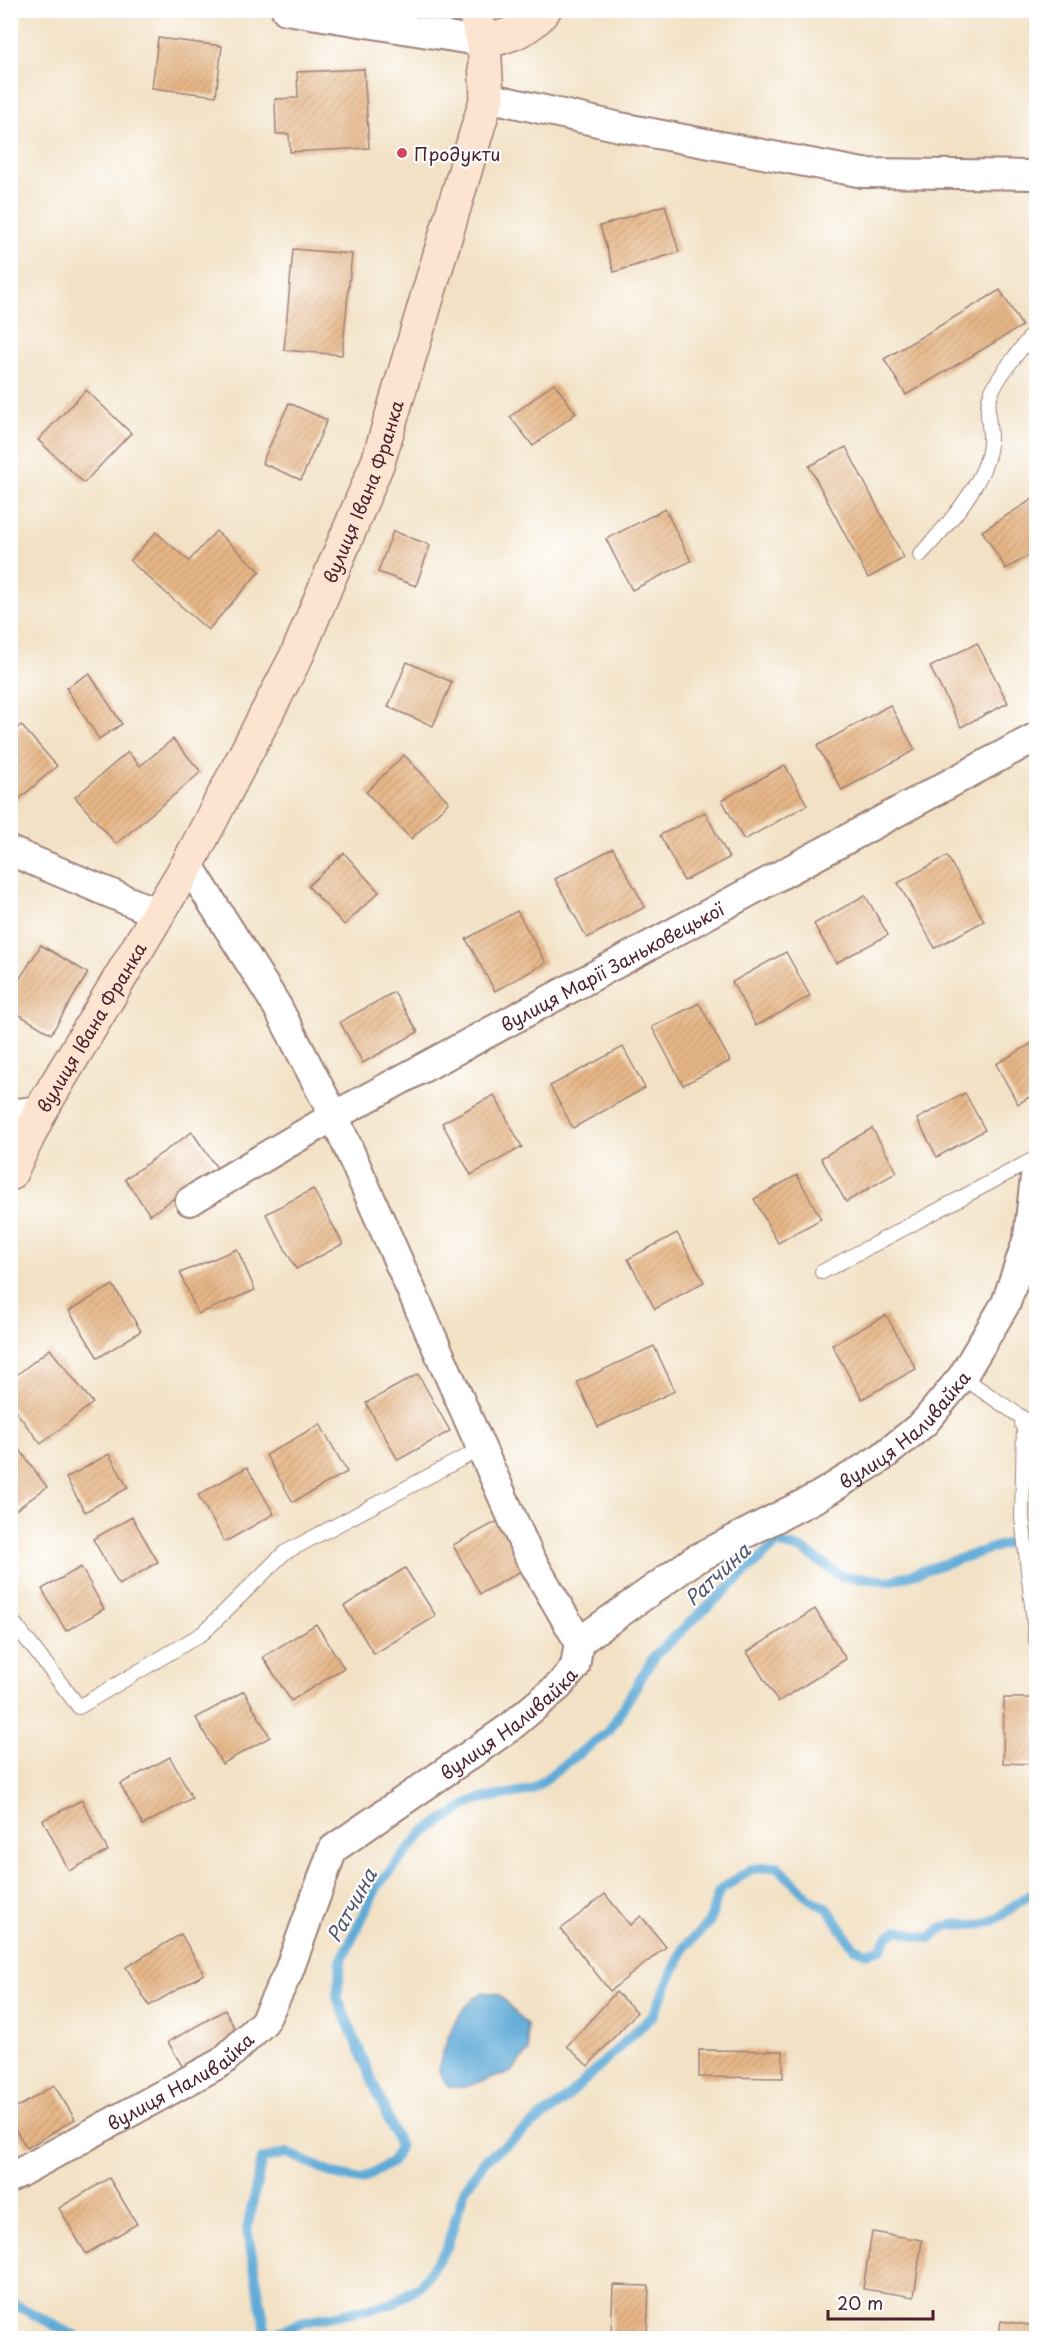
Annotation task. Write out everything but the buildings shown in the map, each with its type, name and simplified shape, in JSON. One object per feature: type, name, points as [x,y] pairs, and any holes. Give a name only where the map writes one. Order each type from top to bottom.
[{"type":"main road","name":"вулиця Івана Франка","points":[[10,1174],[26,1112],[188,864],[297,655],[378,462],[487,97],[484,42],[474,10]]},
{"type":"main road","points":[[484,42],[513,35],[537,19],[544,10]]},
{"type":"street","points":[[286,10],[484,42]]},
{"type":"street","points":[[487,97],[620,128],[863,172],[1036,175]]},
{"type":"street","name":"вулиця Марії Заньковецької","points":[[190,1200],[334,1116],[1036,737]]},
{"type":"street","points":[[10,851],[157,913]]},
{"type":"street","points":[[188,864],[277,1005],[334,1116],[529,1556],[579,1642]]},
{"type":"street","name":"вулиця Наливайка","points":[[10,2178],[222,2062],[264,2022],[288,1974],[333,1849],[509,1728],[559,1686],[575,1667],[579,1642],[694,1560],[819,1496],[881,1458],[924,1423],[962,1377],[1006,1303],[1028,1238],[1036,1168]]},
{"type":"lane","points":[[920,555],[951,522],[980,473],[990,443],[987,406],[992,391],[1036,329]]},
{"type":"lane","points":[[822,1272],[1036,1158]]},
{"type":"lane","points":[[962,1377],[1008,1407],[1030,1427],[1036,1442]]},
{"type":"lane","points":[[1030,1427],[1022,1517],[1036,1641]]},
{"type":"lane","points":[[10,1618],[79,1707],[203,1633],[284,1552],[480,1449]]},
{"type":"water","points":[[483,1992],[498,1994],[527,2025],[529,2051],[511,2072],[464,2087],[448,2087],[438,2069],[449,2036],[458,2017]]},
{"type":"waterway","name":"Ратчина","points":[[267,2338],[247,2229],[262,2159],[287,2153],[334,2174],[361,2180],[391,2163],[400,2147],[337,1997],[341,1961],[378,1885],[423,1833],[475,1800],[531,1790],[609,1731],[655,1655],[777,1543],[803,1550],[841,1576],[891,1581],[1036,1534]]},
{"type":"waterway","points":[[268,2336],[307,2321],[391,2304],[420,2286],[447,2247],[464,2191],[484,2161],[561,2103],[653,2015],[685,1946],[709,1923],[719,1891],[751,1869],[777,1866],[810,1899],[828,1909],[854,1948],[867,1953],[881,1949],[888,1936],[898,1930],[930,1938],[947,1926],[984,1924],[1003,1914],[1024,1898],[1036,1893]]},
{"type":"waterway","name":"Ратчина","points":[[10,2302],[79,2338]]},
{"type":"place","name":"Продукти","points":[[402,153]]}]
